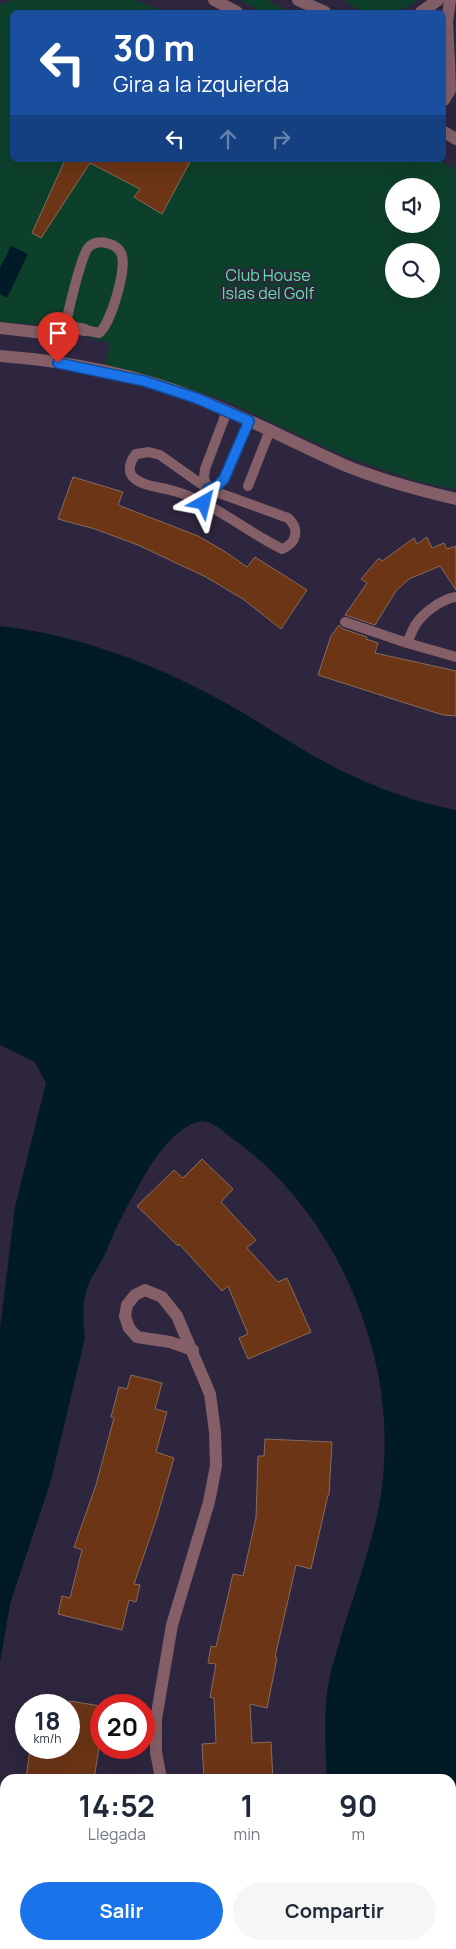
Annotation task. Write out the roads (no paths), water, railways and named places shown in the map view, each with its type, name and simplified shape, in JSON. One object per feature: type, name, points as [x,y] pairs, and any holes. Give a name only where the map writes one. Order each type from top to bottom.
[{"type":"street","points":[[214,0],[233,10]]},
{"type":"street","points":[[298,0],[320,10]]},
{"type":"street","points":[[424,10],[438,0]]},
{"type":"street","points":[[446,97],[450,90],[447,22],[450,0]]},
{"type":"street","points":[[0,328],[44,333],[65,326],[85,330]]},
{"type":"street","points":[[0,356],[58,363],[144,381],[196,398],[345,465],[409,488],[456,498]]},
{"type":"street","points":[[160,1774],[156,1752],[156,1719],[172,1625],[209,1502],[216,1466],[215,1432],[210,1394],[193,1350],[177,1316],[162,1297],[145,1290],[135,1296],[127,1305],[125,1316],[129,1328],[137,1337],[170,1342],[193,1350]]},
{"type":"lane","points":[[65,326],[83,259],[88,248],[103,242],[115,246],[121,254],[123,265],[114,303],[104,329],[99,333],[85,330]]},
{"type":"lane","points":[[204,503],[208,489],[204,478],[205,469],[227,411]]},
{"type":"lane","points":[[208,489],[217,486],[224,479],[249,421]]},
{"type":"lane","points":[[248,486],[270,430]]},
{"type":"lane","points":[[149,452],[160,455],[208,489],[288,518],[294,523],[296,530],[295,540],[290,546],[282,549],[204,503],[176,491],[145,484],[134,478],[130,472],[131,461],[136,454],[149,452]]},
{"type":"lane","points":[[407,643],[416,624],[432,608],[450,598],[456,597]]},
{"type":"lane","points":[[345,622],[407,643],[456,656]]},
{"type":"water","points":[[11,246],[28,254],[7,298],[0,294],[0,268]]},
{"type":"water","points":[[0,626],[59,636],[116,653],[144,664],[198,688],[254,719],[312,755],[355,777],[412,799],[456,810],[456,1774],[327,1774],[325,1714],[330,1675],[373,1532],[384,1470],[384,1426],[380,1384],[367,1331],[355,1298],[341,1267],[324,1238],[305,1210],[283,1183],[259,1160],[220,1129],[207,1122],[197,1122],[185,1128],[174,1136],[155,1159],[120,1220],[103,1258],[88,1285],[85,1295],[83,1319],[85,1338],[50,1484],[10,1604],[0,1663],[0,1329],[15,1207],[46,1083],[35,1062],[0,1045]]},
{"type":"park label","name":"Club House Islas del Golf","points":[[268,284]]}]
